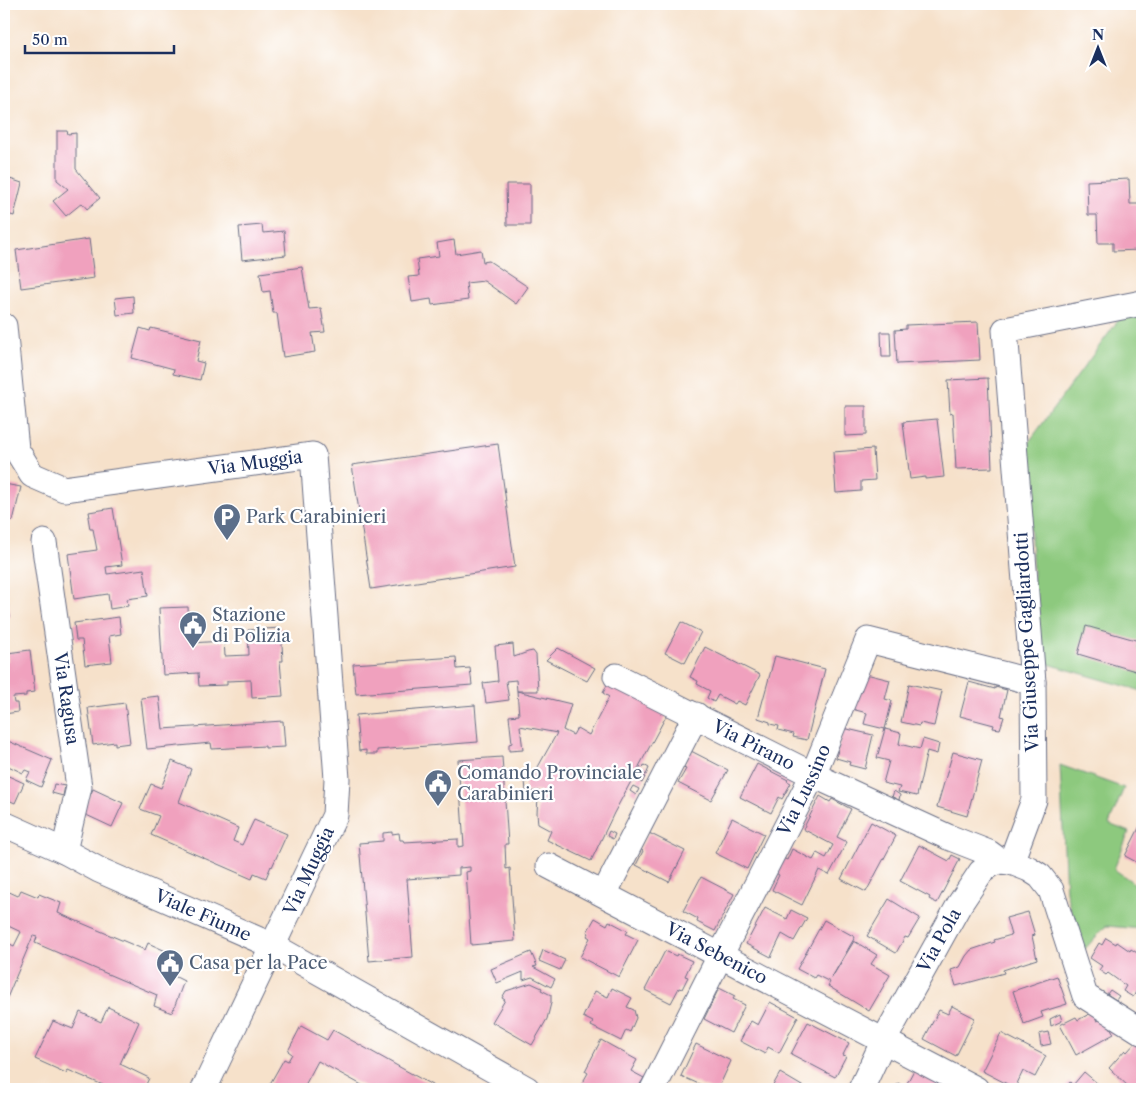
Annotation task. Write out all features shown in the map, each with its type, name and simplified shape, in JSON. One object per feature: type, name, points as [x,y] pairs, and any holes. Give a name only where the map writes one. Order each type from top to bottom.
[{"type":"street","name":"Via Giuseppe Gagliardotti","points":[[1006,862],[1034,800],[1033,682],[1005,330],[1142,302]]},
{"type":"street","name":"Via Muggia","points":[[4,326],[16,449],[32,475],[64,489],[313,455],[337,779],[335,815],[273,946]]},
{"type":"street","name":"Via Ragusa","points":[[44,542],[79,787],[64,851]]},
{"type":"street","name":"Via Lussino","points":[[654,1089],[813,775],[868,640],[1033,682]]},
{"type":"street","name":"Via Pirano","points":[[616,676],[813,775],[1006,862]]},
{"type":"street","points":[[604,894],[696,715]]},
{"type":"street","name":"Viale Fiume","points":[[4,824],[64,851],[99,870],[273,946],[527,1089]]},
{"type":"street","points":[[1006,862],[1029,869],[1040,876],[1051,890],[1085,996],[1142,1032]]},
{"type":"street","name":"Via Pola","points":[[861,1089],[884,1040],[959,905],[981,872],[990,865],[1006,862]]},
{"type":"street","name":"Via Sebenico","points":[[548,866],[884,1040]]},
{"type":"street","points":[[204,1089],[273,946]]},
{"type":"street","points":[[884,1040],[976,1089]]},
{"type":"green space","points":[[1142,306],[1142,691],[1038,661],[1026,446],[1128,307]]},
{"type":"green space","points":[[1060,765],[1124,788],[1109,824],[1129,832],[1114,869],[1142,889],[1142,929],[1106,926],[1082,952],[1066,892]]},
{"type":"building","points":[[57,131],[67,131],[68,134],[76,133],[76,169],[100,198],[87,209],[82,203],[66,216],[53,201],[68,189],[57,180]]},
{"type":"building","points":[[4,177],[22,183],[14,216],[4,213]]},
{"type":"building","points":[[1129,179],[1130,204],[1139,204],[1140,250],[1113,251],[1113,243],[1098,243],[1097,215],[1088,215],[1087,181]]},
{"type":"building","points":[[506,184],[530,184],[530,225],[507,225]]},
{"type":"building","points":[[262,225],[263,233],[284,231],[286,255],[242,260],[239,227]]},
{"type":"building","points":[[89,239],[94,278],[21,288],[16,250]]},
{"type":"building","points":[[454,240],[456,254],[481,250],[483,262],[489,261],[528,287],[516,304],[484,281],[466,283],[468,300],[432,305],[431,299],[412,302],[408,277],[419,276],[417,259],[439,256],[437,243]]},
{"type":"building","points":[[302,267],[309,309],[321,308],[325,332],[312,333],[315,352],[283,357],[277,313],[273,313],[270,291],[263,292],[260,273]]},
{"type":"building","points":[[133,296],[134,313],[117,315],[115,298]]},
{"type":"building","points":[[978,322],[980,360],[897,364],[895,330],[906,329],[906,325]]},
{"type":"building","points":[[140,328],[150,331],[151,328],[201,340],[196,361],[204,363],[200,380],[173,374],[174,369],[132,358]]},
{"type":"building","points":[[881,332],[890,332],[891,357],[882,357]]},
{"type":"building","points":[[988,378],[992,468],[956,469],[953,413],[950,414],[948,380]]},
{"type":"building","points":[[845,406],[866,406],[866,435],[845,436]]},
{"type":"building","points":[[937,419],[944,477],[910,479],[903,422]]},
{"type":"building","points":[[498,444],[515,567],[371,589],[352,465]]},
{"type":"building","points":[[873,449],[875,480],[861,481],[861,491],[836,493],[833,452]]},
{"type":"building","points":[[4,484],[21,487],[13,521],[4,520]]},
{"type":"building","points":[[113,508],[122,565],[106,567],[107,574],[144,569],[148,596],[127,599],[128,606],[110,609],[108,594],[74,599],[68,554],[97,550],[93,529],[90,529],[89,512]]},
{"type":"building","points":[[4,577],[10,617],[4,618]]},
{"type":"building","points":[[188,607],[190,643],[224,641],[225,656],[249,655],[248,630],[281,628],[283,661],[280,661],[283,696],[252,698],[251,680],[227,681],[227,685],[199,686],[198,673],[163,675],[159,608]]},
{"type":"building","points":[[119,617],[121,634],[109,636],[112,662],[85,665],[82,640],[76,640],[74,623]]},
{"type":"building","points":[[681,622],[701,632],[685,663],[665,653]]},
{"type":"building","points":[[1086,626],[1139,641],[1137,649],[1142,650],[1142,673],[1078,654]]},
{"type":"building","points":[[513,644],[514,657],[533,651],[536,655],[538,691],[517,691],[516,680],[506,681],[509,700],[486,703],[483,683],[498,681],[495,646]]},
{"type":"building","points":[[705,647],[760,675],[745,705],[737,701],[735,704],[718,695],[714,702],[707,698],[710,691],[697,684],[698,681],[690,677]]},
{"type":"building","points":[[558,648],[595,668],[587,681],[546,660]]},
{"type":"building","points":[[30,650],[35,692],[26,693],[26,696],[13,697],[14,703],[17,703],[18,712],[4,714],[4,661],[8,661],[7,653]]},
{"type":"building","points":[[775,656],[825,669],[807,740],[793,737],[794,734],[778,730],[779,726],[758,718]]},
{"type":"building","points":[[456,657],[457,669],[470,668],[472,685],[356,694],[353,664]]},
{"type":"building","points":[[858,672],[890,680],[885,699],[892,701],[885,729],[864,724],[867,713],[848,708]]},
{"type":"building","points":[[612,675],[671,707],[614,813],[591,861],[547,840],[551,831],[538,824],[538,796],[540,792],[526,792],[524,768],[534,774],[557,733],[520,726],[523,750],[509,751],[509,744],[512,743],[509,716],[519,715],[517,691],[571,704],[563,730],[573,735],[577,728],[589,735],[609,697],[603,693]]},
{"type":"building","points":[[969,682],[1007,690],[1001,716],[1004,717],[1000,729],[993,728],[994,725],[960,716]]},
{"type":"building","points":[[909,684],[942,691],[934,726],[920,723],[919,726],[901,722]]},
{"type":"building","points":[[159,696],[163,729],[283,721],[285,747],[265,748],[265,746],[212,749],[211,743],[147,749],[141,698]]},
{"type":"building","points":[[125,703],[130,743],[115,745],[115,742],[93,745],[88,708]]},
{"type":"building","points":[[475,705],[478,742],[377,750],[377,754],[366,754],[366,750],[359,751],[356,715]]},
{"type":"building","points":[[843,728],[873,735],[865,769],[849,765],[850,762],[836,758]]},
{"type":"building","points":[[885,729],[901,733],[899,744],[920,749],[923,739],[939,744],[937,754],[927,751],[917,796],[898,792],[900,787],[883,783],[889,761],[877,758]]},
{"type":"building","points":[[8,741],[52,760],[41,787],[26,780],[30,772],[25,770],[23,773],[4,764],[4,751]]},
{"type":"building","points":[[691,751],[728,770],[711,800],[678,783],[686,769],[683,768]]},
{"type":"building","points":[[953,752],[982,760],[967,816],[937,807]]},
{"type":"building","points":[[502,757],[508,844],[505,844],[506,869],[510,868],[515,941],[471,945],[466,872],[470,871],[470,867],[459,868],[459,875],[407,879],[413,957],[369,961],[359,843],[383,841],[383,833],[392,832],[392,834],[399,833],[400,840],[404,842],[458,839],[458,847],[464,846],[458,760]]},
{"type":"building","points":[[172,761],[191,769],[179,802],[238,828],[233,841],[242,845],[254,820],[287,834],[266,878],[254,873],[252,879],[151,835],[159,816],[140,809],[151,784],[161,788]]},
{"type":"building","points":[[757,764],[791,783],[782,799],[779,797],[771,813],[740,797]]},
{"type":"building","points":[[644,765],[649,768],[646,775],[638,771]]},
{"type":"building","points":[[4,774],[24,783],[15,803],[4,798]]},
{"type":"building","points":[[639,774],[645,777],[642,783],[636,780]]},
{"type":"building","points":[[54,784],[65,786],[63,796],[52,793]]},
{"type":"building","points":[[633,786],[639,789],[636,795],[630,791]]},
{"type":"building","points":[[93,789],[123,803],[112,827],[82,813]]},
{"type":"building","points":[[894,791],[900,795],[899,800],[892,797]]},
{"type":"building","points":[[820,796],[830,802],[832,799],[851,809],[837,837],[847,842],[829,875],[819,870],[802,905],[772,890],[779,875],[776,873],[783,858],[787,860],[792,849],[813,860],[817,853],[826,858],[833,845],[803,829]]},
{"type":"building","points":[[732,818],[764,834],[747,869],[715,853]]},
{"type":"building","points":[[871,822],[896,836],[866,892],[841,879]]},
{"type":"building","points":[[1142,822],[1142,865],[1125,856]]},
{"type":"building","points":[[609,831],[615,834],[613,839],[607,836]]},
{"type":"building","points":[[649,833],[685,851],[669,882],[636,865],[643,851],[640,849]]},
{"type":"building","points":[[919,845],[949,861],[952,855],[960,859],[937,903],[929,899],[930,897],[900,881]]},
{"type":"building","points":[[701,877],[734,894],[715,931],[697,922],[698,919],[683,911]]},
{"type":"building","points":[[5,890],[18,896],[21,890],[38,897],[39,894],[61,903],[58,913],[145,950],[148,943],[179,957],[172,975],[184,981],[172,1013],[154,1006],[157,995],[35,943],[37,937],[33,936],[4,1005],[4,941],[14,946],[21,932],[4,924]]},
{"type":"building","points":[[889,899],[920,918],[908,938],[905,937],[896,953],[867,936]]},
{"type":"building","points":[[765,908],[787,919],[791,910],[807,918],[794,941],[782,934],[771,957],[746,944]]},
{"type":"building","points":[[1028,912],[1035,935],[1032,936],[1037,959],[1003,970],[1004,973],[956,986],[951,970],[960,967],[971,950],[1011,935],[1006,918]]},
{"type":"building","points":[[595,918],[607,925],[609,921],[628,931],[626,934],[638,940],[619,977],[580,957],[590,938],[587,936],[589,933],[587,932]]},
{"type":"building","points":[[824,920],[855,937],[831,979],[854,941],[877,955],[871,964],[890,975],[869,1011],[828,986],[830,982],[816,975],[814,978],[797,969]]},
{"type":"building","points":[[1106,938],[1142,956],[1142,996],[1136,992],[1133,997],[1123,991],[1126,986],[1108,973],[1106,975],[1099,970],[1102,966],[1090,958],[1099,943],[1102,945]]},
{"type":"building","points":[[543,950],[565,960],[560,970],[539,961]]},
{"type":"building","points":[[665,951],[692,961],[685,976],[688,977],[682,989],[679,988],[671,1003],[645,990]]},
{"type":"building","points":[[531,952],[537,966],[533,967],[555,979],[551,987],[532,977],[523,980],[523,972],[497,983],[491,969]]},
{"type":"building","points":[[1057,976],[1067,1004],[1041,1012],[1043,1017],[1024,1024],[1013,991]]},
{"type":"building","points":[[531,983],[551,995],[547,1019],[532,1045],[492,1022],[505,1000],[502,998],[506,991]]},
{"type":"building","points":[[612,988],[632,998],[627,1007],[634,1010],[636,1018],[630,1032],[626,1030],[621,1041],[591,1026],[593,1022],[583,1017],[595,991],[608,997]]},
{"type":"building","points":[[719,988],[735,996],[733,999],[745,1005],[731,1033],[704,1019]]},
{"type":"building","points":[[1110,990],[1119,996],[1116,1000],[1107,994]]},
{"type":"building","points":[[770,1002],[798,1017],[779,1053],[768,1047],[765,1054],[740,1041],[751,1021],[758,1025]]},
{"type":"building","points":[[952,1006],[975,1018],[956,1056],[924,1039],[939,1010],[948,1014]]},
{"type":"building","points":[[108,1007],[139,1022],[120,1064],[149,1078],[144,1089],[101,1089],[103,1085],[68,1070],[66,1073],[35,1059],[53,1021],[73,1029],[80,1012],[101,1022]]},
{"type":"building","points":[[1093,1012],[1097,1021],[1101,1019],[1108,1023],[1114,1034],[1076,1055],[1060,1025],[1076,1017],[1078,1020]]},
{"type":"building","points":[[1060,1014],[1062,1021],[1051,1026],[1050,1019]]},
{"type":"building","points":[[808,1022],[849,1043],[843,1055],[846,1056],[835,1077],[791,1054]]},
{"type":"building","points":[[301,1026],[327,1040],[333,1030],[439,1089],[369,1089],[318,1061],[303,1089],[267,1089],[284,1059],[288,1061],[292,1054],[288,1051]]},
{"type":"building","points":[[1048,1032],[1051,1044],[1041,1046],[1039,1034]]},
{"type":"building","points":[[1001,1033],[1046,1056],[1035,1077],[1023,1071],[1015,1088],[982,1071]]},
{"type":"building","points":[[601,1040],[637,1060],[631,1071],[644,1078],[637,1089],[584,1089],[580,1087],[588,1073],[585,1071]]},
{"type":"building","points":[[1136,1042],[1142,1048],[1142,1089],[1131,1089],[1109,1068],[1125,1050],[1127,1052]]},
{"type":"building","points":[[696,1044],[731,1061],[718,1089],[710,1089],[681,1076]]},
{"type":"building","points":[[915,1068],[955,1089],[895,1089],[898,1083],[905,1087]]},
{"type":"building","points":[[1084,1072],[1104,1089],[1064,1089],[1070,1082],[1073,1085]]},
{"type":"building","points":[[780,1073],[807,1089],[771,1089]]},
{"type":"place","name":"Park Carabinieri","points":[[227,541]]},
{"type":"place","name":"Stazione di Polizia","points":[[193,649]]},
{"type":"place","name":"Comando Provinciale Carabinieri","points":[[438,807]]},
{"type":"place","name":"Casa per la Pace","points":[[170,987]]}]
